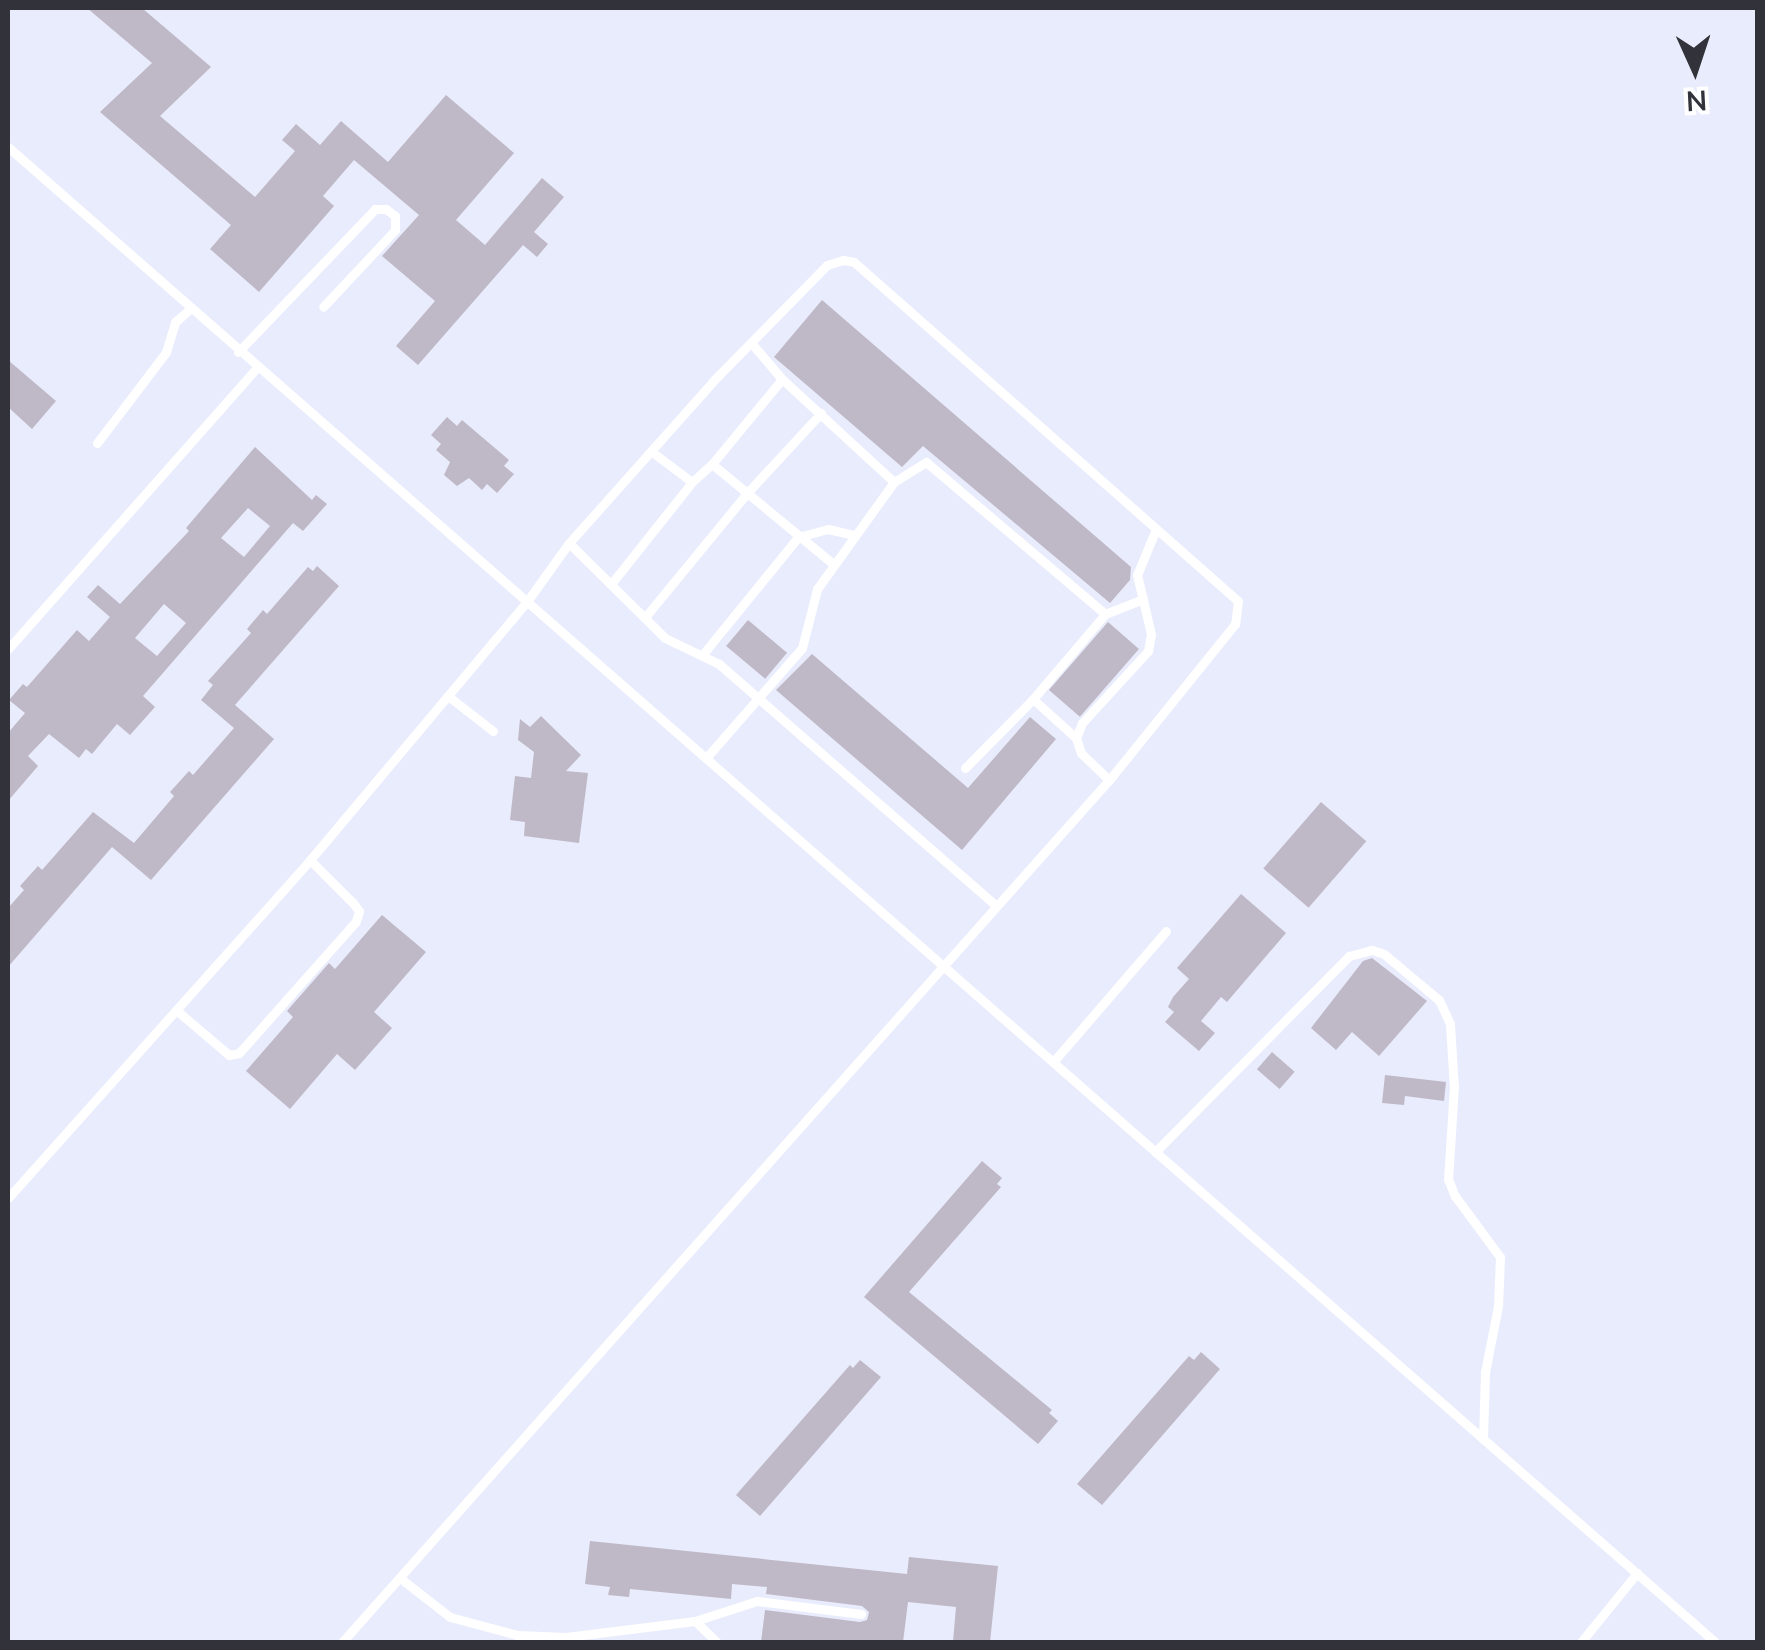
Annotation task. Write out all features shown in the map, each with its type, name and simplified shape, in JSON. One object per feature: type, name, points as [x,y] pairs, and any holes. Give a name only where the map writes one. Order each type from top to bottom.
[{"type":"lane","points":[[8,148],[945,964],[1715,1642]]},
{"type":"lane","points":[[238,352],[375,209],[386,209],[395,216],[395,230],[324,307]]},
{"type":"lane","points":[[8,1198],[310,860],[528,600],[569,544],[714,380],[753,345],[827,265],[843,260],[854,262],[1238,601],[1236,624],[1109,780],[994,904],[400,1578],[352,1638],[342,1642]]},
{"type":"lane","points":[[98,442],[166,352],[175,322],[190,309]]},
{"type":"lane","points":[[753,345],[782,379],[894,482]]},
{"type":"lane","points":[[8,649],[257,368]]},
{"type":"lane","points":[[612,584],[692,482],[712,464],[782,379]]},
{"type":"lane","points":[[646,616],[746,493],[821,412]]},
{"type":"lane","points":[[652,452],[692,482]]},
{"type":"lane","points":[[706,758],[802,648],[817,589],[832,563],[894,482],[926,462],[1105,614]]},
{"type":"lane","points":[[712,464],[832,563]]},
{"type":"lane","points":[[703,654],[798,536],[828,529],[854,535]]},
{"type":"lane","points":[[1076,738],[1082,723],[1148,651],[1151,634],[1137,575],[1156,530]]},
{"type":"lane","points":[[569,544],[665,638],[703,654],[758,696],[994,904]]},
{"type":"lane","points":[[966,768],[1105,614],[1143,599]]},
{"type":"lane","points":[[448,696],[494,731]]},
{"type":"lane","points":[[1033,698],[1076,738],[1081,753],[1109,780]]},
{"type":"lane","points":[[176,1010],[229,1055],[239,1053],[356,921],[359,911],[354,904],[310,860]]},
{"type":"lane","points":[[1053,1062],[1166,931]]},
{"type":"lane","points":[[1155,1152],[1348,956],[1372,950],[1384,954],[1440,1000],[1450,1024],[1453,1071],[1448,1180],[1455,1196],[1500,1257],[1498,1306],[1485,1372],[1483,1439]]},
{"type":"lane","points":[[1581,1642],[1636,1574]]},
{"type":"lane","points":[[400,1578],[450,1617],[517,1635],[566,1637],[695,1621],[757,1601],[861,1614]]},
{"type":"lane","points":[[695,1621],[717,1642]]},
{"type":"lane","points":[[1588,1634],[1599,1642]]},
{"type":"building","points":[[87,8],[142,8],[211,67],[160,116],[255,197],[295,151],[282,140],[296,124],[320,145],[341,121],[388,162],[446,95],[514,153],[456,220],[485,245],[542,178],[564,197],[534,232],[548,244],[537,257],[523,245],[418,365],[396,346],[435,301],[382,256],[419,215],[354,160],[323,196],[334,206],[259,292],[210,249],[231,225],[100,112],[152,63]]},
{"type":"building","points":[[822,300],[1131,567],[1130,580],[1110,603],[923,446],[902,467],[774,357]]},
{"type":"building","points":[[8,360],[56,401],[32,429],[8,407]]},
{"type":"building","points":[[447,417],[457,426],[462,420],[509,460],[504,466],[514,474],[497,493],[487,484],[482,490],[469,478],[457,486],[444,475],[450,462],[436,450],[441,444],[431,435]]},
{"type":"building","points":[[255,447],[312,500],[316,495],[327,504],[303,531],[293,523],[143,696],[155,707],[130,735],[117,724],[92,754],[86,749],[79,758],[49,734],[28,756],[38,766],[8,801],[8,733],[25,713],[9,700],[23,684],[27,687],[77,630],[89,641],[110,617],[87,597],[98,585],[120,604],[189,531],[186,528]],"holes":[[[248,508],[270,526],[244,557],[221,538]],[[164,604],[186,623],[157,656],[135,638]]]},
{"type":"building","points":[[317,566],[339,586],[235,705],[274,739],[151,880],[112,847],[8,967],[8,908],[24,890],[20,886],[38,866],[42,870],[93,812],[134,843],[174,796],[170,792],[189,771],[193,775],[234,728],[201,700],[213,685],[208,681],[251,633],[247,629],[263,610],[267,614],[308,567],[313,571]]},
{"type":"building","points":[[748,620],[787,653],[765,679],[726,646]]},
{"type":"building","points":[[1108,622],[1139,649],[1080,717],[1049,690]]},
{"type":"building","points":[[812,654],[968,788],[1030,717],[1056,739],[962,850],[776,690]]},
{"type":"building","points":[[541,716],[581,755],[566,771],[588,773],[579,843],[524,836],[525,822],[510,820],[515,776],[531,778],[534,752],[518,740],[520,719],[530,727]]},
{"type":"building","points":[[1321,802],[1366,841],[1309,908],[1263,868]]},
{"type":"building","points":[[1241,894],[1286,933],[1227,1002],[1221,997],[1201,1021],[1215,1033],[1199,1051],[1165,1022],[1174,1012],[1168,1007],[1173,997],[1189,979],[1177,968]]},
{"type":"building","points":[[382,915],[426,952],[374,1012],[392,1028],[355,1070],[337,1054],[290,1109],[246,1071],[293,1017],[287,1011],[293,1004],[329,963],[335,969]]},
{"type":"building","points":[[1372,958],[1427,1001],[1379,1056],[1352,1032],[1336,1050],[1311,1028],[1363,961]]},
{"type":"building","points":[[1272,1052],[1295,1072],[1280,1089],[1257,1069]]},
{"type":"building","points":[[1385,1075],[1446,1082],[1444,1101],[1405,1096],[1404,1105],[1382,1103]]},
{"type":"building","points":[[982,1161],[1002,1178],[997,1184],[1001,1187],[909,1292],[1052,1410],[1049,1413],[1058,1421],[1038,1444],[864,1297]]},
{"type":"building","points":[[1201,1352],[1220,1369],[1102,1505],[1077,1484],[1189,1356],[1194,1360]]},
{"type":"building","points":[[860,1360],[881,1377],[760,1516],[736,1495],[850,1365],[853,1368]]},
{"type":"building","points":[[590,1541],[907,1574],[909,1557],[998,1566],[990,1642],[953,1642],[956,1607],[908,1602],[903,1642],[761,1642],[765,1610],[860,1622],[867,1620],[869,1612],[862,1606],[766,1594],[767,1587],[732,1584],[731,1599],[630,1589],[629,1597],[608,1595],[610,1587],[585,1584]]}]
